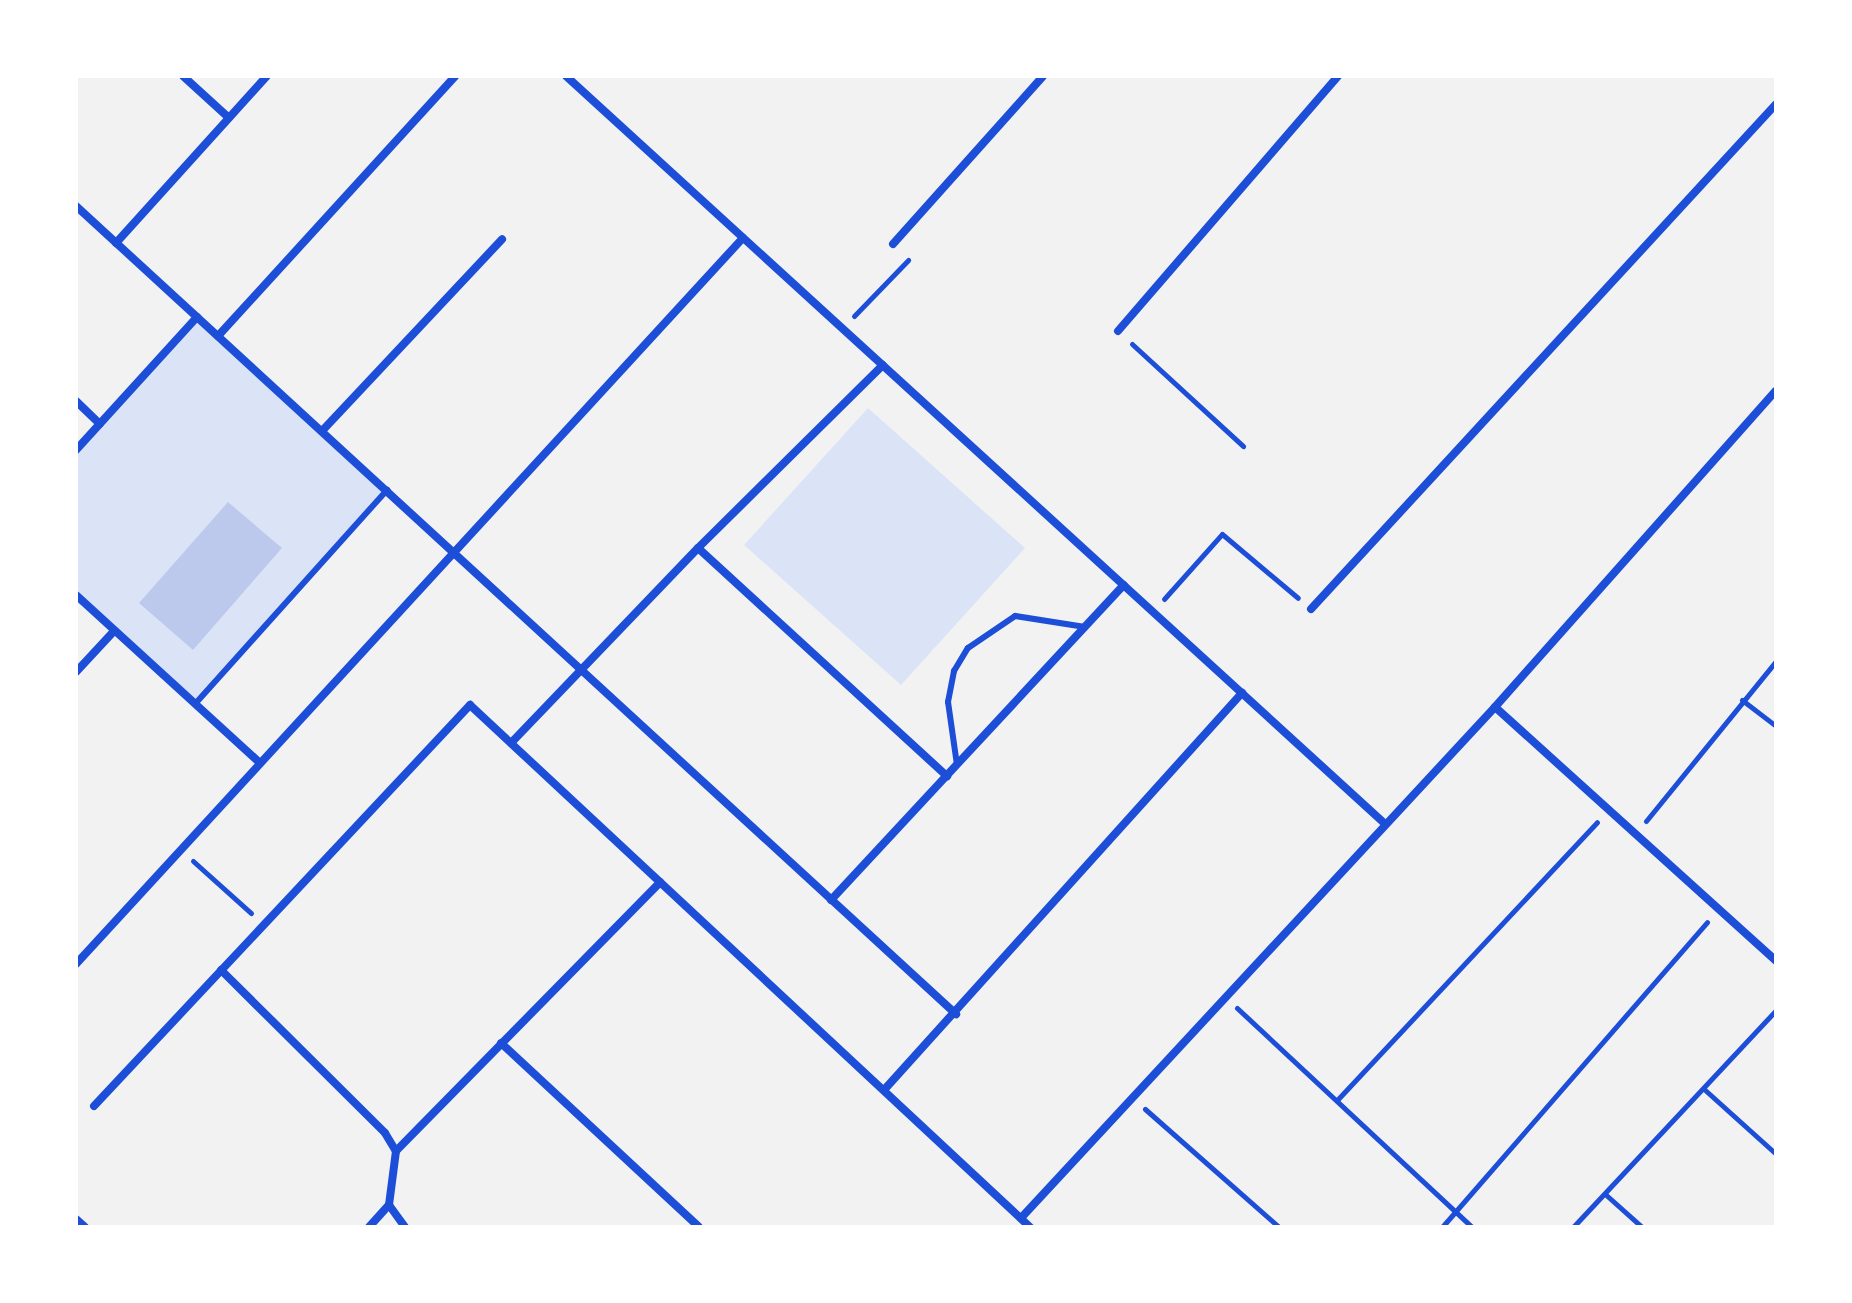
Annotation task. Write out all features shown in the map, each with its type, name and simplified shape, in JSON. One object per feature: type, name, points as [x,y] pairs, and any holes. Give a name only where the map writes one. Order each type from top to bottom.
[{"type":"street","points":[[183,76],[229,118]]},
{"type":"street","points":[[116,243],[267,76]]},
{"type":"street","points":[[218,336],[455,76]]},
{"type":"street","points":[[566,76],[1384,823]]},
{"type":"street","points":[[893,244],[1043,76]]},
{"type":"street","points":[[1118,331],[1338,76]]},
{"type":"street","points":[[1311,609],[1776,104]]},
{"type":"street","points":[[76,206],[956,1014]]},
{"type":"street","points":[[76,964],[743,238]]},
{"type":"street","points":[[322,431],[502,239]]},
{"type":"street","points":[[76,450],[197,317]]},
{"type":"street","points":[[511,743],[584,671],[698,548],[883,365]]},
{"type":"street","points":[[1021,1218],[1384,823],[1495,707],[1776,391]]},
{"type":"street","points":[[76,401],[100,424]]},
{"type":"street","points":[[698,548],[947,776]]},
{"type":"street","points":[[831,900],[1124,585]]},
{"type":"street","points":[[76,595],[260,763]]},
{"type":"street","points":[[76,672],[114,631]]},
{"type":"street","points":[[884,1090],[956,1014],[1242,693]]},
{"type":"street","points":[[94,1106],[470,705],[1030,1227]]},
{"type":"street","points":[[1495,707],[1776,961]]},
{"type":"street","points":[[369,1227],[389,1205],[396,1151],[660,882]]},
{"type":"street","points":[[221,970],[385,1133],[396,1151]]},
{"type":"street","points":[[501,1043],[699,1227]]},
{"type":"street","points":[[389,1205],[405,1227]]},
{"type":"street","points":[[76,1219],[85,1227]]},
{"type":"lane","points":[[195,704],[387,490]]},
{"type":"lane","points":[[957,765],[948,702],[954,671],[968,648],[1015,616],[1085,627]]},
{"type":"path","points":[[842,328],[910,258],[893,244]]},
{"type":"path","points":[[1118,331],[1243,446]]},
{"type":"path","points":[[1153,611],[1222,534],[1311,609]]},
{"type":"path","points":[[1636,834],[1776,661]]},
{"type":"path","points":[[1742,700],[1776,726]]},
{"type":"path","points":[[1338,1099],[1608,809]]},
{"type":"path","points":[[180,850],[264,924]]},
{"type":"path","points":[[1442,1227],[1719,909]]},
{"type":"path","points":[[1225,997],[1472,1227]]},
{"type":"path","points":[[1573,1227],[1705,1090],[1776,1010]]},
{"type":"path","points":[[1705,1090],[1776,1154]]},
{"type":"path","points":[[1133,1097],[1279,1227]]},
{"type":"path","points":[[1605,1194],[1642,1227]]},
{"type":"shaded area","points":[[197,317],[387,490],[195,704],[76,595],[76,449]]},
{"type":"shaded area","points":[[868,408],[1025,548],[901,685],[744,545]]},
{"type":"building","points":[[228,502],[282,548],[193,650],[139,603]]}]
